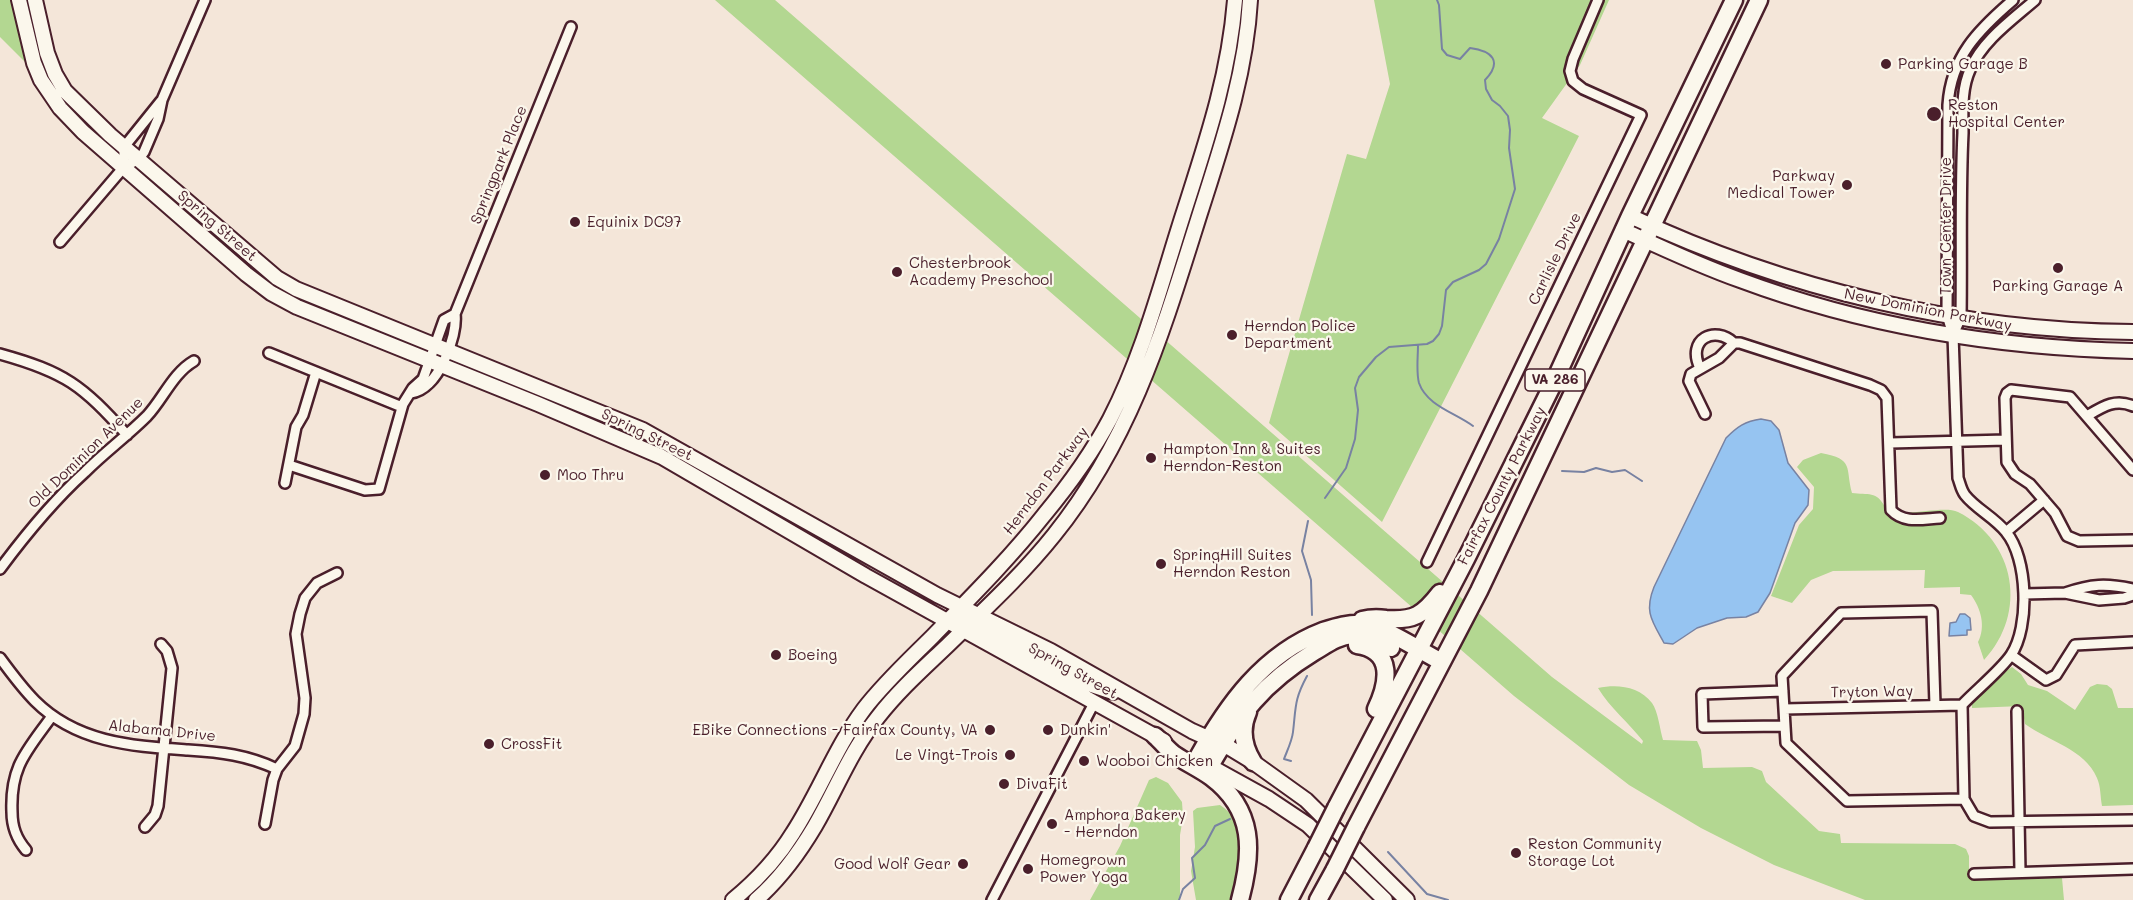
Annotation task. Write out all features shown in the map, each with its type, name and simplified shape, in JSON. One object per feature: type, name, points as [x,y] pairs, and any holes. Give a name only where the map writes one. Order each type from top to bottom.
[{"type":"highway","points":[[1688,96],[1726,0]]},
{"type":"highway","name":"Fairfax County Parkway","points":[[1318,900],[1335,868],[1348,830],[1439,667],[1537,470],[1638,227],[1688,96],[1734,0]]},
{"type":"highway","name":"Fairfax County Parkway","points":[[1288,900],[1324,848],[1336,808],[1466,559],[1554,382],[1638,227],[1708,107],[1759,0]]},
{"type":"highway","points":[[1708,107],[1770,0]]},
{"type":"highway","points":[[1638,227],[1721,48],[1724,40],[1724,23]]},
{"type":"highway","points":[[1203,763],[1240,692],[1258,672],[1279,655],[1317,634],[1367,618],[1402,620],[1416,616],[1427,609],[1466,559]]},
{"type":"highway","points":[[1352,624],[1370,626],[1439,667]]},
{"type":"highway","points":[[1215,742],[1284,672],[1341,637],[1359,635],[1416,655]]},
{"type":"highway","points":[[1312,653],[1347,645],[1360,645],[1376,653],[1385,665],[1387,676],[1385,688],[1370,722],[1358,766]]},
{"type":"highway","points":[[1253,762],[1245,746],[1243,729],[1245,718],[1255,699]]},
{"type":"highway","points":[[1155,736],[1174,754],[1217,782],[1230,794],[1238,807],[1248,834],[1249,851],[1248,871],[1240,900]]},
{"type":"main road","name":"Spring Street","points":[[19,0],[34,63],[49,93],[70,120],[246,274],[271,293],[297,307],[602,430],[662,457],[954,614],[1081,667],[1253,762],[1348,830],[1407,900]]},
{"type":"main road","name":"Spring Street","points":[[35,0],[47,53],[65,91],[96,123],[255,260],[287,284],[643,430],[832,537],[1095,701],[1283,807],[1308,825],[1324,848],[1385,900]]},
{"type":"main road","name":"Herndon Parkway","points":[[733,900],[761,873],[787,842],[837,750],[864,709],[894,674],[1016,548],[1054,502],[1101,434],[1118,404],[1153,310],[1208,138],[1227,64],[1235,0]]},
{"type":"main road","points":[[756,900],[781,874],[807,840],[844,768],[879,716],[909,682],[1044,547],[1072,511],[1108,456],[1138,396],[1171,307],[1229,122],[1244,59],[1251,0]]},
{"type":"main road","name":"New Dominion Parkway","points":[[1638,227],[1785,278],[1914,309],[2036,327],[2133,332]]},
{"type":"main road","name":"New Dominion Parkway","points":[[1638,227],[1710,269],[1771,291],[1881,321],[1953,335],[2036,346],[2133,351]]},
{"type":"street","points":[[60,242],[124,166],[139,159],[158,119],[162,100],[205,0]]},
{"type":"street","name":"Carlisle Drive","points":[[1426,562],[1641,116],[1583,89],[1573,81],[1570,71],[1573,59],[1598,0]]},
{"type":"street","name":"Town Center Drive","points":[[1954,316],[1948,113],[1951,82],[1970,42],[2013,0]]},
{"type":"street","name":"Town Center Drive","points":[[2006,532],[1964,494],[1958,478],[1953,335],[1963,107],[1966,80],[1976,58],[1987,44],[2035,0]]},
{"type":"street","name":"Springpark Place","points":[[289,465],[365,490],[379,489],[402,407],[436,363],[442,348],[457,326],[455,314],[571,27]]},
{"type":"street","points":[[124,166],[124,147],[162,100]]},
{"type":"street","points":[[1700,368],[1695,348],[1699,342],[1714,335],[1729,338],[1734,343],[1881,390],[1887,399],[1891,510],[1904,520],[1940,518]]},
{"type":"street","points":[[1705,414],[1689,381],[1691,374],[1719,358],[1734,343]]},
{"type":"street","points":[[270,353],[402,407]]},
{"type":"street","points":[[0,354],[36,364],[72,382],[93,399],[127,435]]},
{"type":"street","name":"Old Dominion Avenue","points":[[0,569],[46,511],[85,471],[155,408],[178,372],[194,361]]},
{"type":"street","points":[[285,483],[296,427],[303,415],[316,372]]},
{"type":"street","points":[[2133,470],[2070,398],[2011,390],[2007,393],[2005,398],[2007,462],[2015,474],[2030,484],[2055,513],[2067,536],[2079,541],[2133,540]]},
{"type":"street","points":[[2087,416],[2103,406],[2116,402],[2133,406]]},
{"type":"street","points":[[1890,443],[2006,440]]},
{"type":"street","points":[[2044,500],[2006,532],[2013,542],[2018,560],[2024,594],[2023,627],[2011,655],[1962,705],[1964,799],[1974,816],[1990,822],[2133,820]]},
{"type":"street","points":[[265,824],[269,797],[277,769],[295,747],[304,714],[305,698],[296,634],[300,614],[305,598],[317,583],[337,573]]},
{"type":"street","points":[[2065,593],[2099,584],[2133,589]]},
{"type":"street","points":[[2024,594],[2065,593],[2099,600],[2133,594]]},
{"type":"street","points":[[1935,705],[1932,610],[1841,613],[1782,676],[1786,743],[1847,801],[1964,799]]},
{"type":"street","points":[[2011,655],[2046,680],[2056,675],[2075,645],[2133,642]]},
{"type":"street","points":[[145,827],[155,815],[158,807],[172,668],[167,651],[161,644]]},
{"type":"street","name":"Alabama Drive","points":[[0,658],[24,690],[52,716],[68,726],[102,740],[246,756],[277,769]]},
{"type":"street","points":[[1783,692],[1702,694],[1703,728],[1784,726]]},
{"type":"street","points":[[992,900],[1095,701]]},
{"type":"street","name":"Tryton Way","points":[[1784,709],[1962,705]]},
{"type":"street","points":[[2017,711],[2020,872]]},
{"type":"street","points":[[26,850],[16,836],[14,828],[12,782],[20,762],[52,716]]},
{"type":"street","points":[[1974,874],[2133,869]]},
{"type":"green space","points":[[0,0],[12,0],[28,65],[0,37]]},
{"type":"green space","points":[[715,0],[775,0],[1552,677],[1642,744],[1643,741],[1598,688],[1613,686],[1641,693],[1654,706],[1663,740],[1697,741],[1701,750],[1703,768],[1752,767],[1762,771],[1766,782],[1819,831],[1840,834],[1841,843],[1955,844],[1966,849],[1969,856],[1969,877],[1977,879],[2062,878],[2064,900],[1865,900],[1774,865],[1701,828],[1629,785],[1514,696]]},
{"type":"green space","points":[[1374,0],[1609,0],[1580,65],[1542,118],[1579,136],[1382,522],[1269,423],[1347,154],[1366,159],[1390,84]]},
{"type":"green space","points":[[1821,453],[1832,455],[1844,462],[1847,466],[1852,493],[1875,496],[1885,507],[1898,512],[1953,510],[1978,525],[1993,541],[2003,559],[2009,579],[2010,600],[2007,621],[1998,641],[1984,660],[1978,642],[1982,630],[1980,612],[1971,595],[1960,594],[1960,587],[1924,588],[1925,570],[1833,571],[1811,580],[1792,603],[1771,596],[1799,525],[1813,509],[1814,487],[1797,467],[1803,460]]},
{"type":"green space","points":[[2012,667],[2021,674],[2028,685],[2047,691],[2075,710],[2090,687],[2097,684],[2107,685],[2112,689],[2118,708],[2133,708],[2133,805],[2102,806],[2098,781],[2091,768],[2065,746],[2025,724],[2022,706],[1972,708],[1972,703]]},
{"type":"green space","points":[[1156,777],[1168,783],[1182,802],[1180,900],[1090,900],[1120,846],[1149,780]]},
{"type":"green space","points":[[1220,805],[1230,814],[1239,836],[1239,862],[1231,900],[1196,900],[1191,871],[1195,847],[1193,811],[1197,808]]},
{"type":"water","points":[[1761,419],[1771,421],[1779,430],[1788,463],[1809,490],[1808,505],[1795,523],[1770,593],[1758,612],[1746,617],[1727,618],[1697,628],[1673,644],[1664,643],[1651,616],[1650,603],[1654,587],[1726,438],[1742,425]]},
{"type":"water","points":[[1960,614],[1965,614],[1970,618],[1971,630],[1967,630],[1967,635],[1949,636],[1950,623],[1956,622]]},
{"type":"waterway","points":[[1325,498],[1346,468],[1355,439],[1358,410],[1355,388],[1359,377],[1376,357],[1389,347],[1427,344],[1439,334],[1446,290],[1453,282],[1479,270],[1486,264],[1499,239],[1515,189],[1509,148],[1508,116],[1492,100],[1486,89],[1485,80],[1494,62],[1489,54],[1478,49],[1470,48],[1460,59],[1447,55],[1442,49],[1437,0]]},
{"type":"waterway","points":[[1418,345],[1418,374],[1423,391],[1435,403],[1473,426]]},
{"type":"waterway","points":[[1562,471],[1584,472],[1596,468],[1612,472],[1625,470],[1642,481]]},
{"type":"waterway","points":[[1308,521],[1302,551],[1311,580],[1312,615]]},
{"type":"waterway","points":[[1291,761],[1284,759],[1291,742],[1298,698],[1307,676]]},
{"type":"waterway","points":[[1179,900],[1183,889],[1195,878],[1192,858],[1205,845],[1215,826],[1230,819]]},
{"type":"waterway","points":[[1388,852],[1427,894],[1448,900]]},
{"type":"place","name":"Parking Garage B","points":[[1886,64]]},
{"type":"place","name":"Reston Hospital Center","points":[[1934,114]]},
{"type":"place","name":"Parkway Medical Tower","points":[[1847,185]]},
{"type":"place","name":"Equinix DC97","points":[[575,222]]},
{"type":"place","name":"Parking Garage A","points":[[2058,268]]},
{"type":"place","name":"Chesterbrook Academy Preschool","points":[[897,272]]},
{"type":"place","name":"Herndon Police Department","points":[[1232,335]]},
{"type":"place","name":"Hampton Inn & Suites Herndon-Reston","points":[[1151,458]]},
{"type":"place","name":"Moo Thru","points":[[545,475]]},
{"type":"place","name":"SpringHill Suites Herndon Reston","points":[[1161,564]]},
{"type":"place","name":"Boeing","points":[[776,655]]},
{"type":"place","name":"EBike Connections - Fairfax County, VA","points":[[990,730]]},
{"type":"place","name":"Dunkin'","points":[[1048,730]]},
{"type":"place","name":"CrossFit","points":[[489,744]]},
{"type":"place","name":"Le Vingt-Trois","points":[[1010,755]]},
{"type":"place","name":"Wooboi Chicken","points":[[1084,761]]},
{"type":"place","name":"DivaFit","points":[[1004,784]]},
{"type":"place","name":"Amphora Bakery - Herndon","points":[[1052,824]]},
{"type":"place","name":"Reston Community Storage Lot","points":[[1516,853]]},
{"type":"place","name":"Good Wolf Gear","points":[[963,864]]},
{"type":"place","name":"Homegrown Power Yoga","points":[[1028,869]]}]
